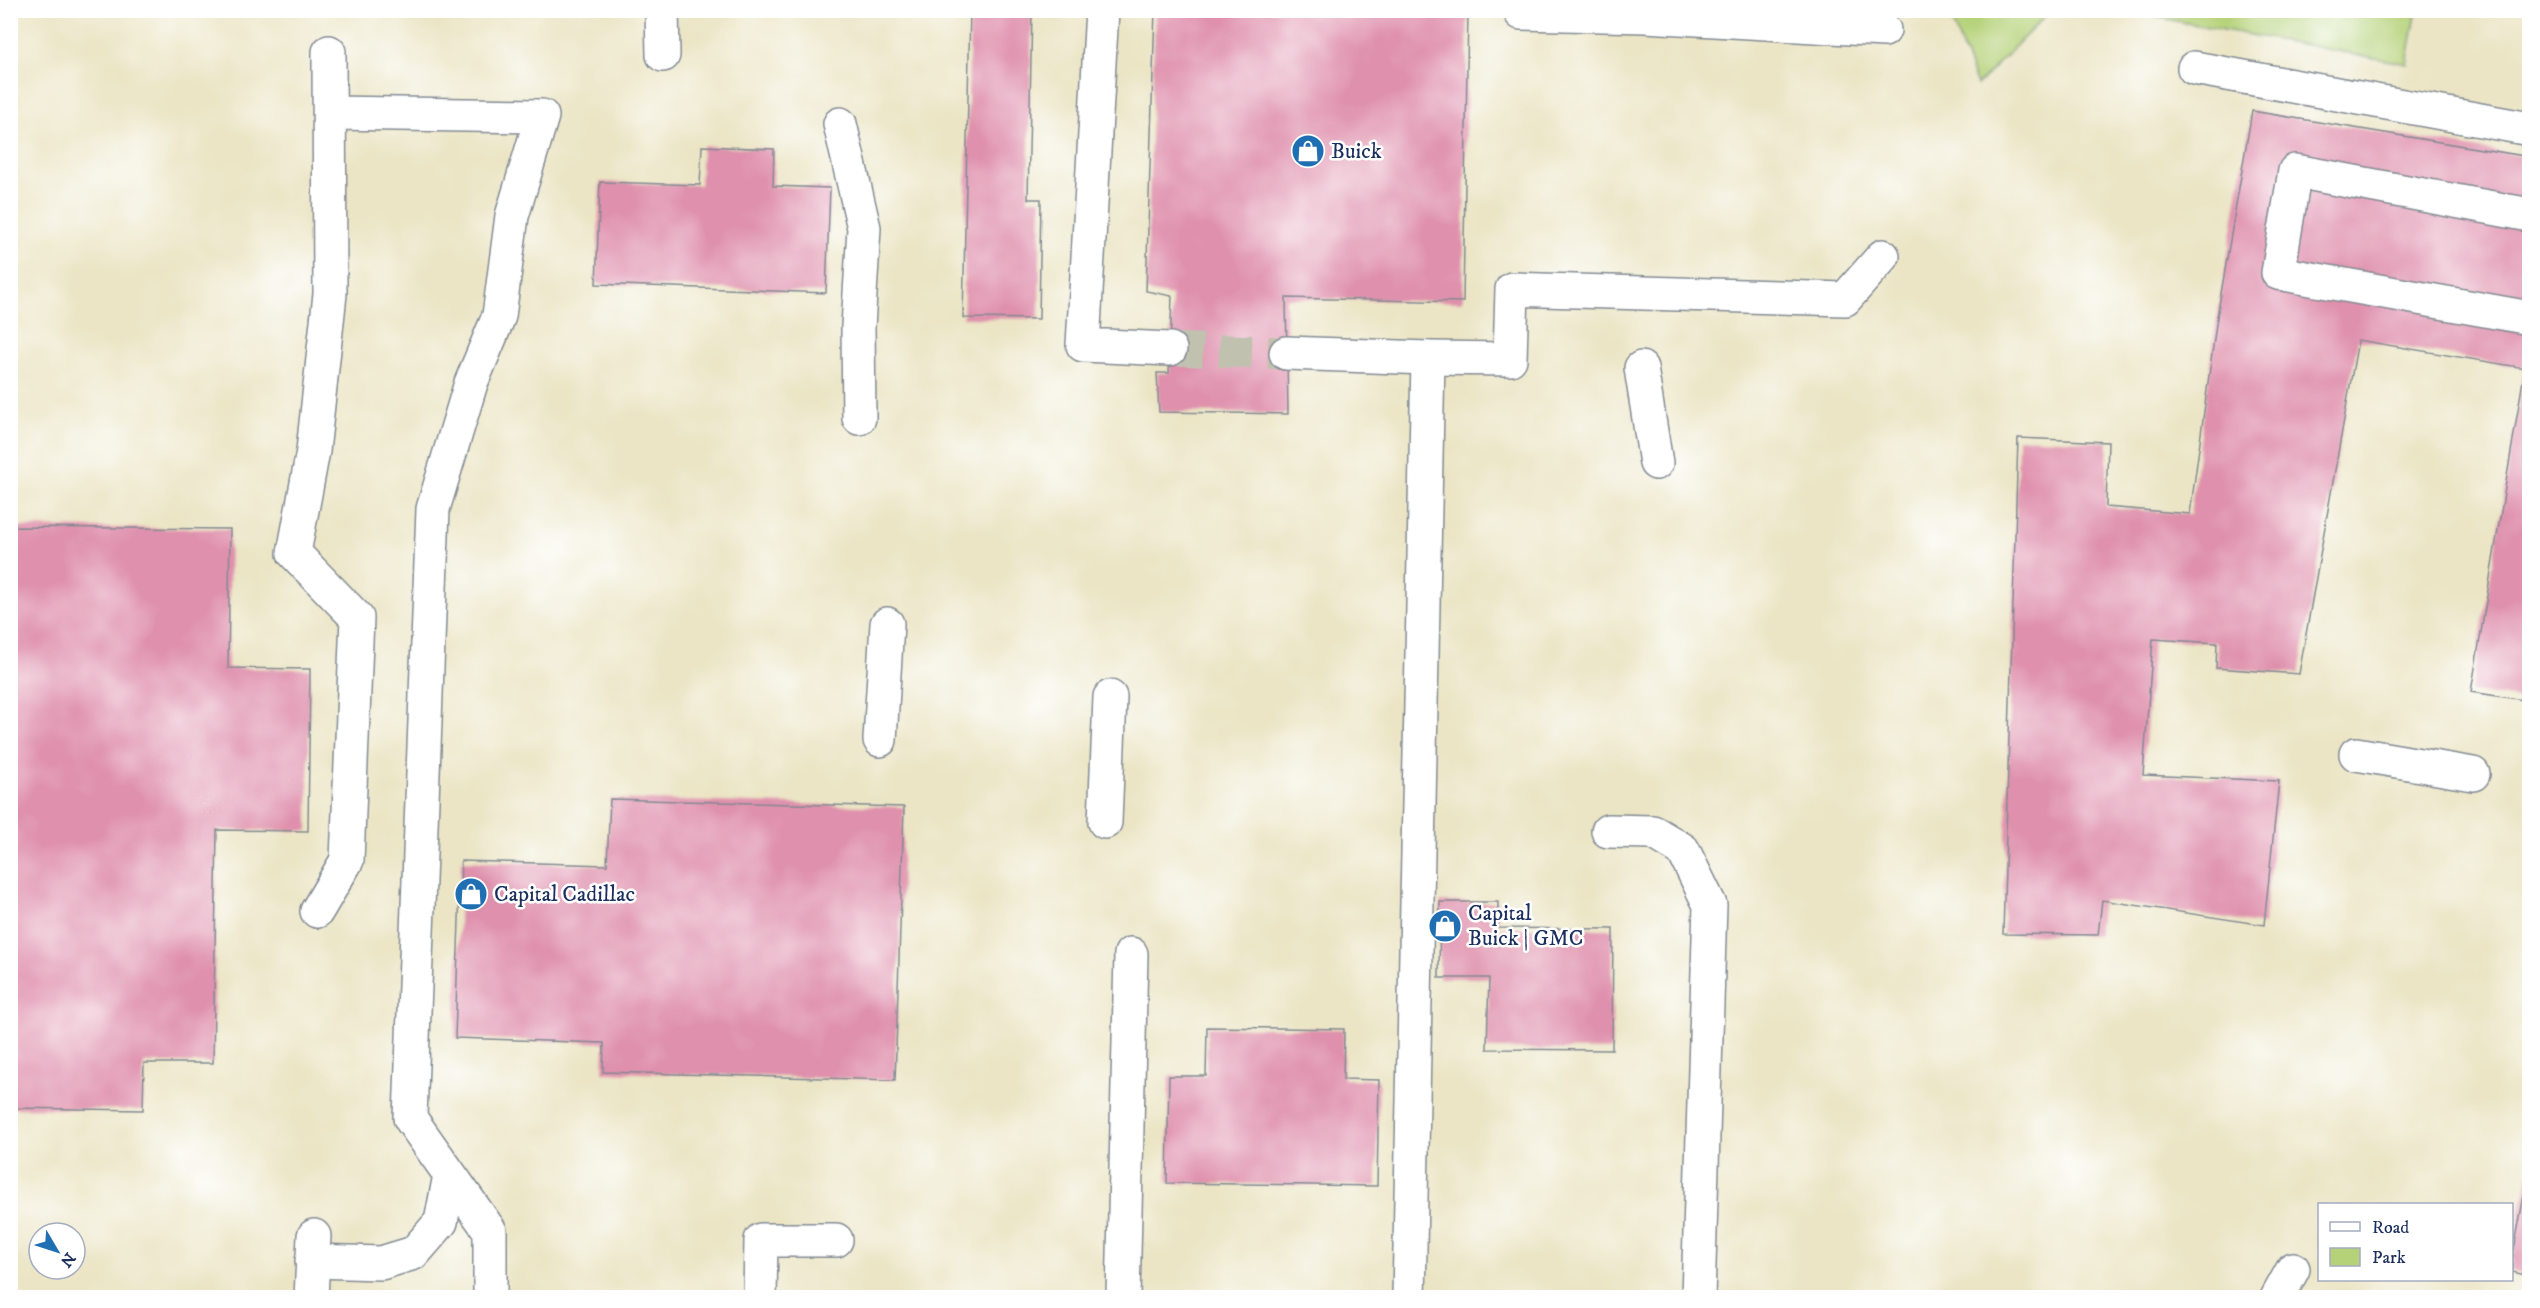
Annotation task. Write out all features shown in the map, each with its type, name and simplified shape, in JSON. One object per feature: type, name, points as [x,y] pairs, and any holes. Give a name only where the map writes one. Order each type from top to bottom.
[{"type":"street","points":[[662,10],[663,55]]},
{"type":"street","points":[[1102,10],[1083,345],[1170,349]]},
{"type":"street","points":[[1521,10],[1521,13],[1645,16],[1884,30]]},
{"type":"street","points":[[317,911],[347,860],[357,618],[294,553],[313,451],[330,294],[329,52]]},
{"type":"street","points":[[2194,68],[2529,129]]},
{"type":"street","points":[[330,112],[542,116],[512,216],[498,316],[471,383],[433,509],[410,1118],[490,1231],[490,1298]]},
{"type":"street","points":[[840,124],[864,228],[858,327],[859,418]]},
{"type":"street","points":[[2529,215],[2295,171],[2278,273],[2529,318]]},
{"type":"street","points":[[1287,353],[1510,359],[1512,289],[1845,299],[1883,256]]},
{"type":"street","points":[[1409,1298],[1428,358]]},
{"type":"street","points":[[1641,368],[1656,463]]},
{"type":"street","points":[[880,740],[887,624]]},
{"type":"street","points":[[1105,822],[1110,697]]},
{"type":"street","points":[[2356,754],[2473,774]]},
{"type":"street","points":[[1608,831],[1653,832],[1683,850],[1710,905],[1698,1298]]},
{"type":"street","points":[[1124,1298],[1131,954]]},
{"type":"street","points":[[311,1298],[313,1248],[381,1263],[414,1252],[441,1222],[450,1175]]},
{"type":"street","points":[[760,1298],[761,1240],[836,1240]]},
{"type":"street","points":[[2277,1298],[2293,1269],[2300,1298]]},
{"type":"green space","points":[[2413,10],[2416,15],[2407,64],[2122,11]]},
{"type":"green space","points":[[1948,11],[2050,11],[1977,85]]},
{"type":"building","points":[[970,10],[1032,10],[1028,199],[1041,199],[1039,319],[963,318]]},
{"type":"building","name":"Buick","points":[[1155,10],[1468,10],[1463,302],[1286,298],[1288,414],[1159,412],[1157,373],[1169,373],[1172,296],[1146,291]]},
{"type":"building","points":[[2252,111],[2530,157],[2530,701],[2471,692],[2525,368],[2358,340],[2299,674],[2216,668],[2217,643],[2153,639],[2143,775],[2279,781],[2264,925],[2102,900],[2098,935],[2003,934],[2018,438],[2108,442],[2106,507],[2190,514],[2217,317]]},
{"type":"building","points":[[702,146],[774,149],[773,186],[830,188],[826,293],[596,284],[600,182],[700,185]]},
{"type":"building","points":[[10,527],[230,529],[228,668],[310,669],[308,831],[217,830],[213,1063],[144,1063],[143,1110],[10,1108]]},
{"type":"building","points":[[610,799],[904,807],[895,1080],[603,1072],[604,1043],[455,1038],[461,861],[607,865]]},
{"type":"building","points":[[1440,902],[1498,902],[1498,928],[1613,929],[1612,1050],[1487,1049],[1489,978],[1439,978]]},
{"type":"building","points":[[1207,1027],[1344,1029],[1343,1079],[1379,1080],[1377,1186],[1167,1183],[1169,1076],[1206,1076]]},
{"type":"building","points":[[2528,1174],[2530,1174],[2530,1276],[2513,1272],[2513,1255]]},
{"type":"tunnel","points":[[1170,349],[1286,353]]},
{"type":"place","name":"Buick","points":[[1308,151]]},
{"type":"place","name":"Capital Cadillac","points":[[471,894]]},
{"type":"place","name":"Capital Buick | GMC","points":[[1445,926]]}]
